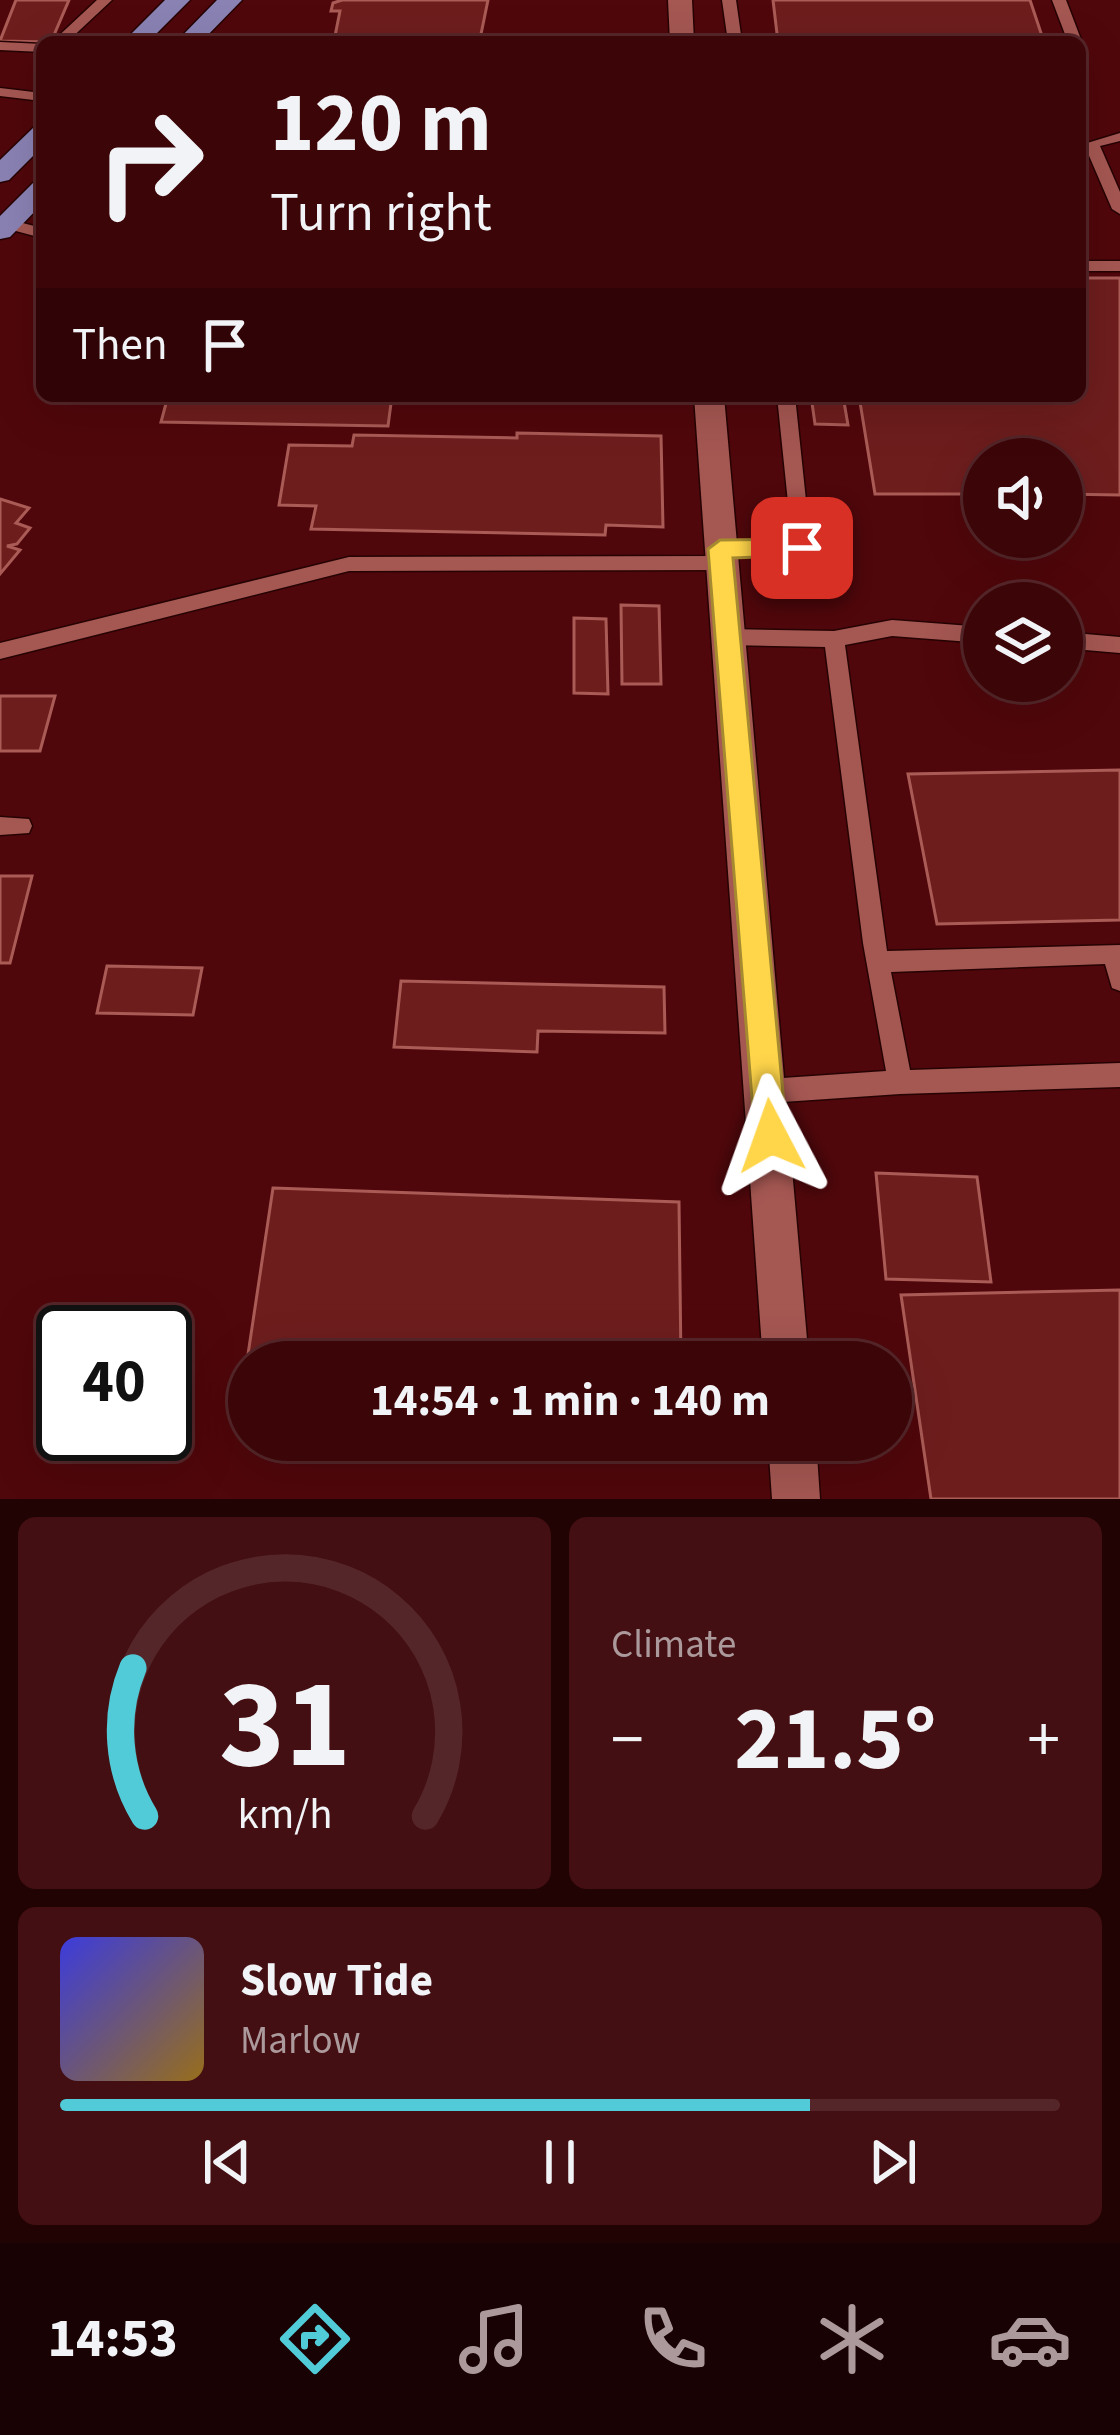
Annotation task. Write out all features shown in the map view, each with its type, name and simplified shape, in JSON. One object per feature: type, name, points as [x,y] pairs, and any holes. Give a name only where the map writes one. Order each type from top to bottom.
[{"type":"main road","points":[[141,36],[178,0]]},
{"type":"main road","points":[[194,36],[230,0]]},
{"type":"main road","points":[[0,174],[36,139]]},
{"type":"main road","points":[[3,227],[36,195]]},
{"type":"street","points":[[680,0],[682,36]]},
{"type":"street","points":[[709,402],[785,1341]]},
{"type":"street","points":[[793,1461],[796,1499]]},
{"type":"lane","points":[[66,36],[105,0]]},
{"type":"lane","points":[[729,0],[734,36]]},
{"type":"lane","points":[[1059,0],[1073,36]]},
{"type":"lane","points":[[0,46],[36,48]]},
{"type":"lane","points":[[0,92],[36,96]]},
{"type":"lane","points":[[1120,137],[1091,144],[1120,209]]},
{"type":"lane","points":[[3,227],[36,232]]},
{"type":"lane","points":[[1086,266],[1120,266]]},
{"type":"lane","points":[[0,650],[349,563],[720,556],[802,548],[787,402]]},
{"type":"lane","points":[[727,638],[834,639],[892,628],[963,633]]},
{"type":"lane","points":[[834,639],[878,962],[900,1082]]},
{"type":"lane","points":[[1083,642],[1120,645]]},
{"type":"lane","points":[[878,962],[1114,953],[1120,980]]},
{"type":"lane","points":[[768,1091],[1120,1075]]},
{"type":"building","points":[[16,0],[69,0],[54,36],[36,36],[36,42],[0,41]]},
{"type":"building","points":[[488,0],[481,36],[335,36],[340,11],[331,11],[333,3]]},
{"type":"building","points":[[773,0],[1030,0],[1042,36],[777,36]]},
{"type":"building","points":[[1086,278],[1120,278],[1120,495],[1083,494],[1083,438],[963,438],[963,494],[875,494],[860,402],[1086,402]]},
{"type":"building","points":[[166,402],[391,402],[388,426],[161,422]]},
{"type":"building","points":[[812,402],[844,402],[848,425],[815,424]]},
{"type":"building","points":[[517,433],[661,436],[663,527],[606,525],[605,535],[311,529],[316,506],[279,505],[289,445],[352,446],[354,435],[517,438]]},
{"type":"building","points":[[0,499],[29,508],[16,523],[30,528],[17,544],[7,546],[20,550],[0,574]]},
{"type":"building","points":[[621,605],[659,606],[661,684],[622,684]]},
{"type":"building","points":[[574,618],[606,619],[608,694],[574,693]]},
{"type":"building","points":[[0,696],[55,696],[40,751],[0,751]]},
{"type":"building","points":[[1120,770],[1120,920],[937,924],[908,774]]},
{"type":"building","points":[[0,876],[32,876],[10,963],[0,963]]},
{"type":"building","points":[[107,966],[202,968],[193,1015],[97,1013]]},
{"type":"building","points":[[401,981],[664,987],[665,1033],[538,1031],[537,1052],[394,1047]]},
{"type":"building","points":[[876,1173],[977,1177],[991,1282],[886,1279]]},
{"type":"building","points":[[273,1188],[679,1202],[681,1341],[250,1341]]},
{"type":"building","points":[[1120,1290],[1120,1499],[931,1499],[912,1341],[908,1341],[901,1295]]},
{"type":"route","points":[[771,1136],[720,549],[802,548]]}]
